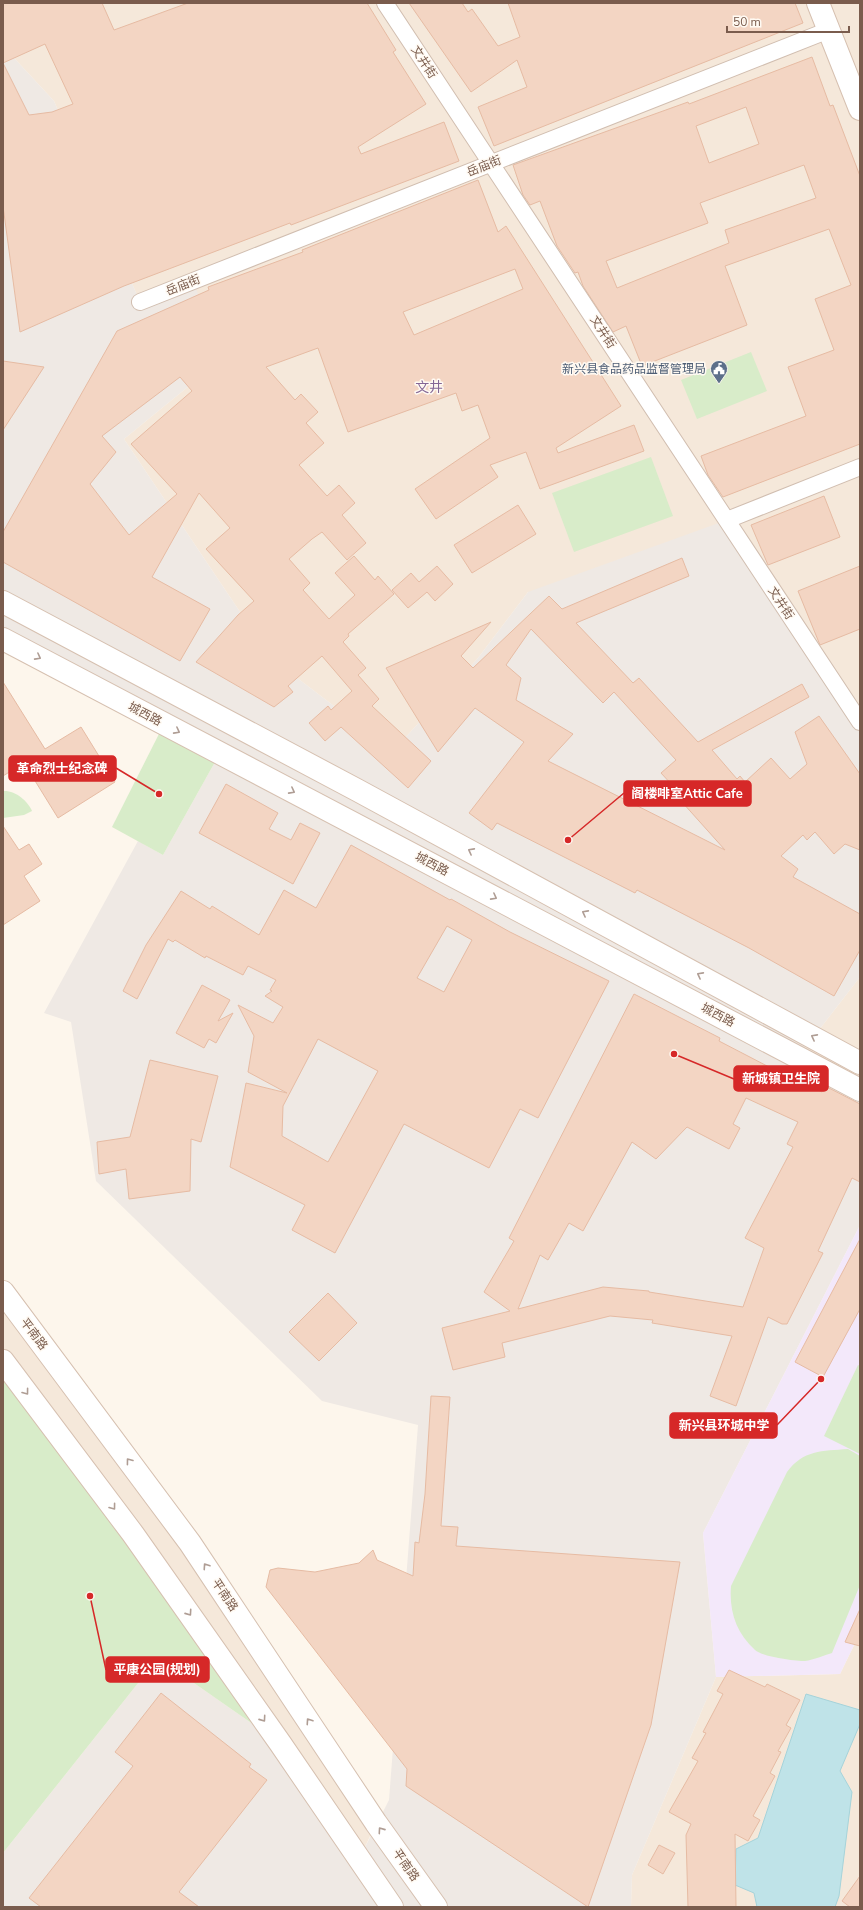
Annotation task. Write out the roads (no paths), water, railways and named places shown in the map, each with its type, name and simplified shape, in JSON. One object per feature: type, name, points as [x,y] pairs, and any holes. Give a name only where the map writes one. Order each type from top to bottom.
[{"type":"main road","points":[[818,3],[860,109]]},
{"type":"main road","points":[[3,602],[364,793],[860,1062]]},
{"type":"main road","name":"城西路","points":[[3,639],[860,1090]]},
{"type":"main road","name":"平南路","points":[[3,1292],[190,1543],[376,1823],[436,1907]]},
{"type":"main road","points":[[3,1361],[133,1534],[280,1743],[392,1907]]},
{"type":"street","name":"文井街","points":[[385,3],[860,722]]},
{"type":"street","name":"岳庙街","points":[[140,302],[829,30]]},
{"type":"street","points":[[727,520],[860,468]]},
{"type":"street","points":[[798,1057],[828,1061],[860,1062]]},
{"type":"water","points":[[806,1694],[860,1710],[860,1724],[840,1771],[852,1792],[839,1896],[835,1907],[757,1907],[754,1893],[735,1885],[736,1849],[758,1838]]},
{"type":"place","name":"新兴县食品药品监督管理局","points":[[719,384]]},
{"type":"place","name":"革命烈士纪念碑","points":[[159,794]]},
{"type":"place","name":"阁楼啡室Attic Cafe","points":[[568,840]]},
{"type":"place","name":"新城镇卫生院","points":[[674,1054]]},
{"type":"place","name":"新兴县环城中学","points":[[821,1379]]},
{"type":"place","name":"平康公园(规划)","points":[[90,1596]]},
{"type":"district","name":"文井","points":[[429,387]]}]
